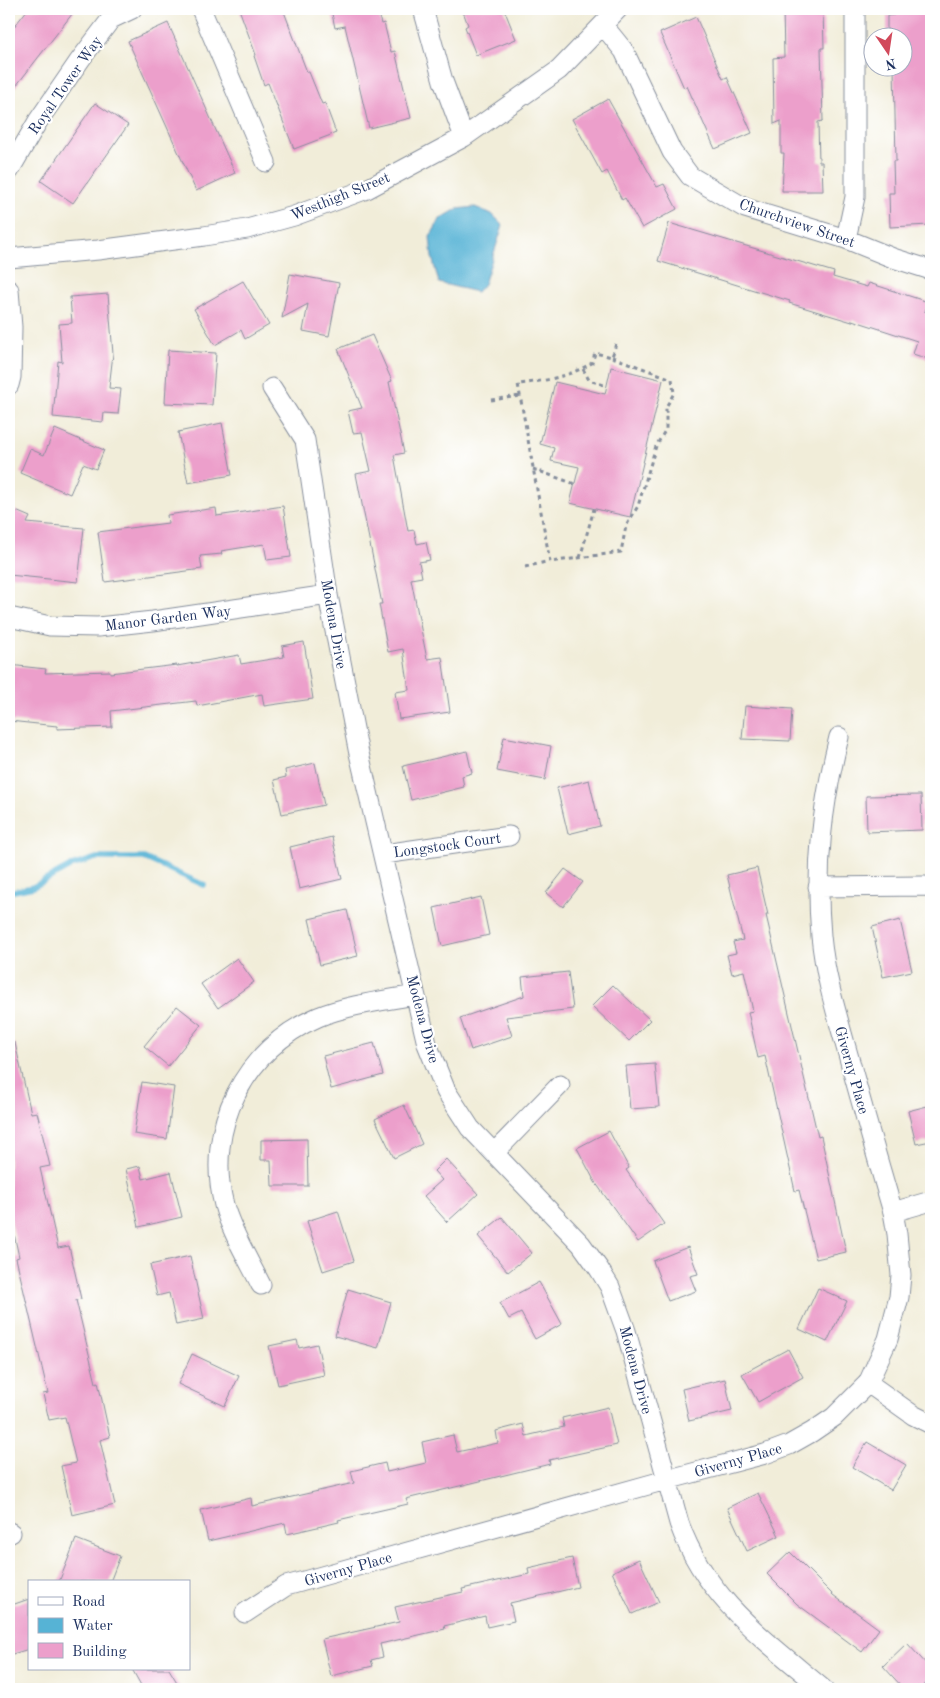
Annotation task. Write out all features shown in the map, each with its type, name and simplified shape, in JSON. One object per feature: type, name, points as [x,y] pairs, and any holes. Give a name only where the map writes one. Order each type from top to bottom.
[{"type":"street","name":"Royal Tower Way","points":[[9,172],[38,121],[80,60],[111,19],[132,9]]},
{"type":"street","points":[[201,9],[266,162]]},
{"type":"street","points":[[423,9],[443,81],[464,137]]},
{"type":"street","name":"Westhigh Street","points":[[9,258],[98,250],[247,229],[294,216],[367,189],[464,137],[559,70],[618,9]]},
{"type":"street","points":[[846,239],[855,197],[855,9]]},
{"type":"street","name":"Churchview Street","points":[[603,25],[624,51],[672,152],[690,176],[745,208],[846,239],[893,258],[931,270]]},
{"type":"street","points":[[9,290],[12,327],[11,377],[9,384]]},
{"type":"street","name":"Modena Drive","points":[[272,388],[305,440],[328,595],[358,749],[384,854],[414,995],[427,1044],[446,1092],[470,1128],[581,1244],[610,1287],[626,1331],[666,1480],[684,1537],[710,1584],[735,1613],[822,1689]]},
{"type":"street","name":"Manor Garden Way","points":[[9,617],[50,626],[98,627],[153,621],[328,595]]},
{"type":"street","name":"Giverny Place","points":[[245,1613],[286,1586],[765,1454],[789,1445],[834,1417],[868,1383],[888,1339],[899,1297],[901,1275],[900,1254],[893,1212],[828,980],[821,937],[818,887],[822,818],[839,737]]},
{"type":"street","name":"Longstock Court","points":[[384,854],[509,836]]},
{"type":"street","points":[[818,887],[931,887]]},
{"type":"street","points":[[261,1285],[224,1206],[220,1179],[219,1153],[223,1126],[237,1091],[254,1064],[274,1044],[294,1030],[336,1011],[414,995]]},
{"type":"street","points":[[494,1153],[560,1085]]},
{"type":"street","points":[[893,1212],[931,1201]]},
{"type":"street","points":[[868,1383],[913,1415],[931,1424]]},
{"type":"path","points":[[612,357],[616,340]]},
{"type":"path","points":[[525,567],[550,561],[620,552],[626,526],[638,506],[656,446],[666,429],[666,408],[674,392],[672,378],[595,353],[592,363],[553,380],[518,384],[550,561]]},
{"type":"path","points":[[582,368],[589,380],[607,386]]},
{"type":"path","points":[[491,400],[520,396]]},
{"type":"path","points":[[533,469],[575,484]]},
{"type":"path","points":[[580,558],[594,509]]},
{"type":"water","points":[[475,207],[492,214],[503,225],[484,284],[477,292],[439,283],[432,257],[430,237],[440,219],[457,209]]},
{"type":"building","points":[[28,9],[76,9],[9,95],[9,33]]},
{"type":"building","points":[[239,9],[283,9],[307,72],[309,72],[322,104],[325,103],[336,133],[294,149],[268,83],[264,85],[254,56],[256,55]]},
{"type":"building","points":[[331,9],[377,9],[381,24],[384,23],[391,52],[395,51],[411,118],[369,128],[345,26],[335,28]]},
{"type":"building","points":[[462,9],[504,9],[516,39],[476,55],[465,27],[468,25]]},
{"type":"building","points":[[783,9],[823,9],[824,48],[821,48],[823,121],[818,122],[819,162],[822,162],[823,191],[782,191],[784,153],[781,153],[781,121],[774,124],[773,58],[784,57]]},
{"type":"building","points":[[894,9],[928,9],[929,61],[931,61],[931,124],[928,124],[930,225],[890,227],[889,193],[894,193],[893,161],[896,161],[894,78],[912,78],[912,28],[887,28],[887,16],[894,15]]},
{"type":"building","points":[[696,17],[723,79],[727,77],[752,133],[715,149],[687,86],[684,88],[660,33]]},
{"type":"building","points":[[168,23],[235,173],[196,191],[128,41]]},
{"type":"building","points":[[608,99],[657,187],[664,184],[677,209],[642,228],[625,198],[622,200],[607,171],[602,174],[572,119]]},
{"type":"building","points":[[95,103],[128,125],[73,203],[41,181]]},
{"type":"building","points":[[669,223],[834,272],[833,277],[867,287],[869,283],[928,302],[925,312],[928,306],[931,306],[931,360],[913,354],[917,341],[658,261]]},
{"type":"building","points":[[290,274],[339,283],[329,336],[303,331],[308,304],[282,318]]},
{"type":"building","points":[[243,281],[269,325],[245,339],[241,330],[215,345],[194,309]]},
{"type":"building","points":[[108,294],[113,354],[109,388],[121,389],[118,414],[104,413],[103,422],[53,417],[58,361],[62,362],[59,324],[72,323],[70,297]]},
{"type":"building","points":[[372,335],[392,381],[389,382],[404,453],[394,455],[408,531],[414,530],[417,544],[426,542],[430,560],[419,562],[422,577],[411,579],[427,659],[442,657],[450,712],[399,719],[395,692],[409,690],[403,649],[388,652],[379,604],[382,604],[356,474],[371,471],[362,432],[353,433],[348,411],[362,408],[338,349]]},
{"type":"building","points":[[168,350],[216,353],[212,405],[165,403]]},
{"type":"building","points":[[611,367],[663,380],[630,517],[570,503],[579,467],[551,461],[554,448],[540,444],[555,382],[605,394]]},
{"type":"building","points":[[222,423],[232,475],[188,483],[178,432]]},
{"type":"building","points":[[55,429],[104,450],[96,469],[83,464],[70,494],[20,473],[30,449],[44,455]]},
{"type":"building","points":[[283,506],[291,557],[267,560],[264,544],[221,551],[222,554],[200,556],[202,569],[105,582],[98,532],[168,523],[167,515],[216,508],[217,516]]},
{"type":"building","points":[[9,508],[30,517],[27,523],[84,528],[78,582],[9,575]]},
{"type":"building","points":[[304,642],[313,699],[264,706],[262,694],[197,706],[196,701],[111,711],[112,727],[57,729],[57,726],[9,721],[9,665],[46,669],[45,673],[110,671],[110,673],[177,666],[239,655],[241,664],[284,657],[282,646]]},
{"type":"building","points":[[745,706],[792,709],[790,741],[742,739]]},
{"type":"building","points":[[504,737],[551,746],[545,780],[497,771]]},
{"type":"building","points":[[467,751],[472,773],[462,776],[464,787],[411,800],[403,766]]},
{"type":"building","points":[[315,763],[324,805],[282,814],[274,780],[286,777],[285,770]]},
{"type":"building","points":[[589,780],[600,826],[568,834],[557,788]]},
{"type":"building","points":[[921,795],[922,830],[867,832],[866,796]]},
{"type":"building","points":[[332,837],[342,879],[299,889],[290,847]]},
{"type":"building","points":[[757,868],[768,915],[766,915],[818,1137],[821,1136],[846,1252],[816,1259],[799,1190],[795,1191],[765,1056],[758,1058],[748,1012],[753,1011],[744,971],[732,974],[727,955],[736,953],[733,942],[743,940],[727,875]]},
{"type":"building","points":[[565,869],[583,882],[563,907],[546,893]]},
{"type":"building","points":[[481,897],[489,935],[442,946],[434,908]]},
{"type":"building","points":[[347,910],[358,956],[320,965],[309,919]]},
{"type":"building","points":[[900,920],[912,971],[883,977],[872,927]]},
{"type":"building","points":[[237,958],[254,982],[218,1008],[201,984]]},
{"type":"building","points":[[568,972],[573,1009],[506,1017],[512,1036],[471,1050],[460,1018],[524,996],[522,977]]},
{"type":"building","points":[[613,985],[650,1020],[629,1041],[592,1006]]},
{"type":"building","points":[[177,1006],[201,1025],[168,1066],[144,1046]]},
{"type":"building","points":[[9,1043],[15,1043],[31,1113],[37,1112],[50,1166],[40,1168],[58,1248],[69,1246],[81,1299],[76,1300],[96,1383],[98,1382],[110,1437],[100,1440],[115,1505],[72,1515],[61,1466],[76,1463],[65,1417],[49,1420],[43,1394],[48,1393],[16,1258],[19,1257],[9,1211]]},
{"type":"building","points":[[374,1043],[383,1075],[331,1089],[323,1056]]},
{"type":"building","points":[[655,1064],[659,1107],[630,1109],[626,1066]]},
{"type":"building","points":[[142,1082],[174,1087],[167,1139],[134,1134]]},
{"type":"building","points":[[404,1105],[422,1144],[394,1158],[375,1119]]},
{"type":"building","points":[[931,1105],[931,1141],[916,1144],[908,1111]]},
{"type":"building","points":[[609,1131],[629,1168],[626,1170],[664,1224],[638,1242],[595,1182],[577,1148]]},
{"type":"building","points":[[307,1139],[308,1186],[272,1186],[271,1160],[261,1160],[261,1140]]},
{"type":"building","points":[[446,1159],[478,1194],[447,1222],[424,1196],[442,1180],[434,1171]]},
{"type":"building","points":[[140,1166],[143,1179],[171,1172],[182,1217],[139,1227],[126,1169]]},
{"type":"building","points":[[338,1211],[354,1261],[323,1271],[307,1221]]},
{"type":"building","points":[[502,1217],[532,1253],[508,1272],[478,1236]]},
{"type":"building","points":[[688,1247],[698,1274],[690,1276],[696,1291],[668,1301],[653,1261]]},
{"type":"building","points":[[190,1256],[204,1319],[176,1325],[169,1293],[157,1296],[150,1265]]},
{"type":"building","points":[[539,1282],[562,1324],[535,1339],[521,1313],[509,1319],[500,1303]]},
{"type":"building","points":[[818,1288],[847,1301],[827,1342],[799,1329]]},
{"type":"building","points":[[348,1289],[391,1302],[378,1348],[335,1336]]},
{"type":"building","points":[[297,1340],[299,1348],[317,1344],[324,1375],[278,1385],[269,1346]]},
{"type":"building","points":[[788,1349],[803,1377],[758,1402],[742,1374]]},
{"type":"building","points":[[192,1354],[239,1376],[225,1406],[178,1384]]},
{"type":"building","points":[[725,1379],[732,1411],[689,1421],[682,1389]]},
{"type":"building","points":[[608,1407],[617,1445],[549,1460],[550,1464],[406,1499],[408,1504],[338,1520],[339,1522],[287,1534],[285,1523],[208,1541],[201,1510],[251,1498],[252,1506],[354,1483],[351,1471],[385,1463],[387,1472],[426,1463],[422,1442],[453,1435],[457,1452],[498,1443],[496,1431],[523,1424],[526,1436],[564,1427],[562,1418]]},
{"type":"building","points":[[867,1442],[906,1465],[891,1490],[852,1467]]},
{"type":"building","points":[[758,1493],[779,1536],[747,1551],[727,1508]]},
{"type":"building","points":[[76,1539],[120,1556],[111,1580],[60,1580]]},
{"type":"building","points":[[790,1552],[833,1595],[879,1629],[862,1652],[797,1604],[767,1574]]},
{"type":"building","points":[[572,1558],[578,1587],[510,1603],[514,1621],[487,1627],[485,1616],[444,1626],[445,1629],[380,1644],[383,1657],[371,1660],[373,1666],[331,1676],[322,1639],[399,1622],[395,1607],[463,1592],[462,1589],[529,1574],[528,1568]]},
{"type":"building","points":[[639,1559],[659,1602],[632,1614],[612,1572]]},
{"type":"building","points":[[28,1599],[28,1649],[9,1655],[9,1606]]},
{"type":"building","points":[[907,1643],[931,1669],[931,1679],[920,1689],[904,1689],[883,1666]]},
{"type":"building","points":[[133,1670],[170,1670],[181,1689],[143,1689]]},
{"type":"waterway","points":[[9,892],[33,887],[71,866],[96,858],[144,858],[204,885]]}]
